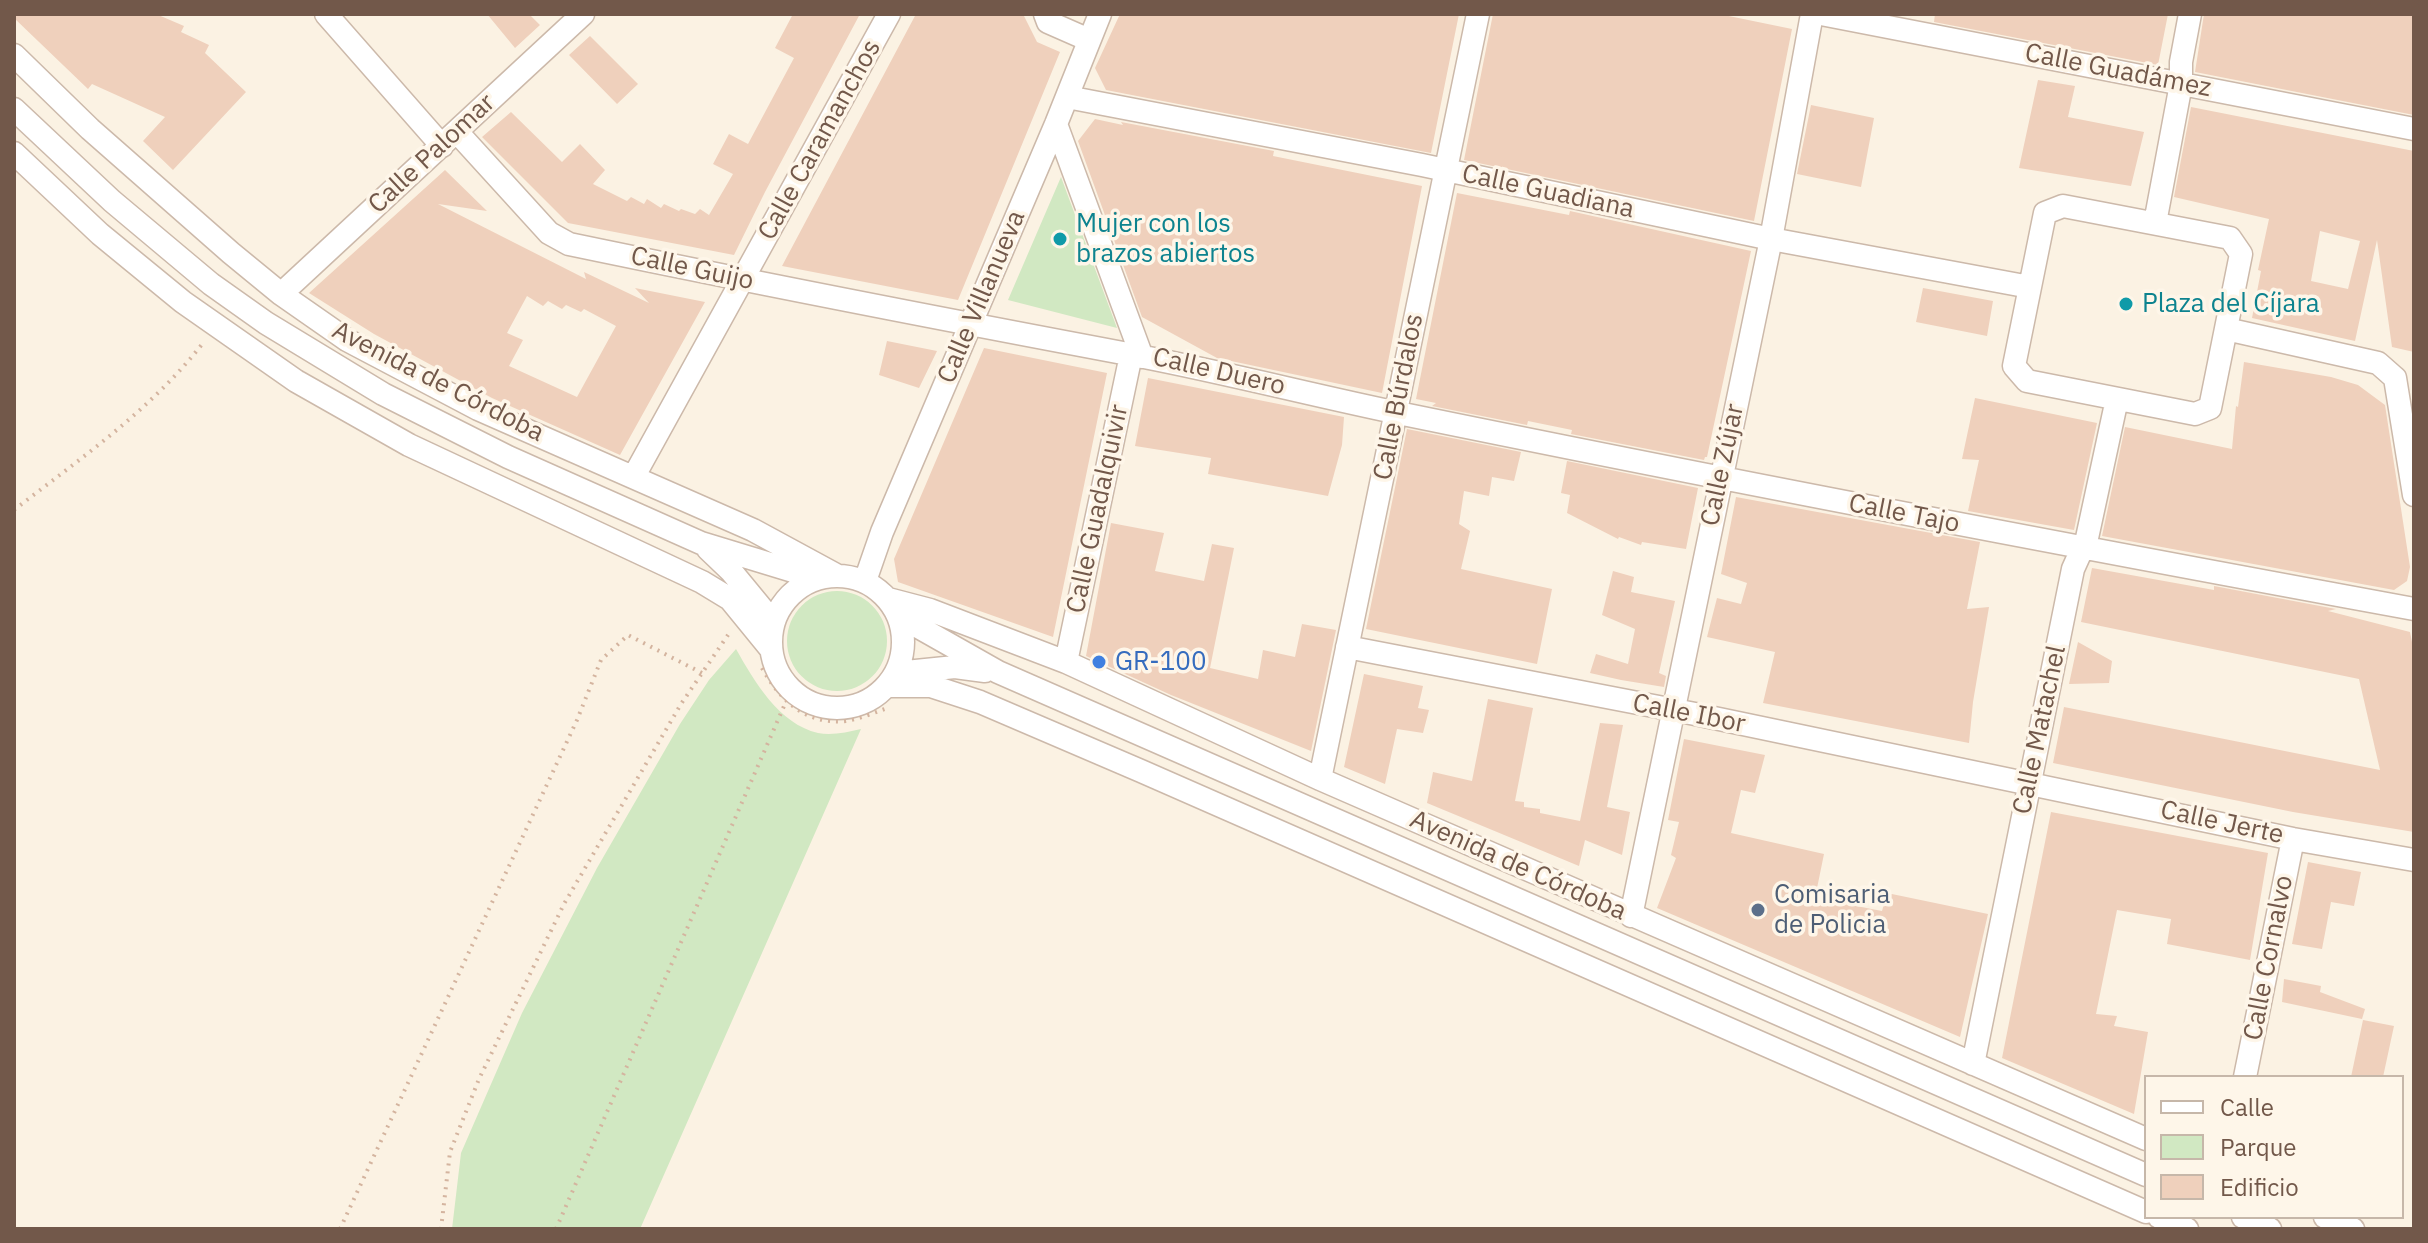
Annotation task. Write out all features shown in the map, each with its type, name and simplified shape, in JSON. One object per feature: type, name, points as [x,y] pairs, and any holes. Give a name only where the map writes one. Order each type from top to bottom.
[{"type":"street","name":"Calle Guijo","points":[[326,14],[549,233],[569,244],[1136,356]]},
{"type":"street","name":"Calle Palomar","points":[[281,294],[583,14]]},
{"type":"street","name":"Calle Caramanchos","points":[[634,476],[889,14]]},
{"type":"street","points":[[1045,14],[1048,22],[1089,40]]},
{"type":"street","name":"Calle Villanueva","points":[[865,581],[882,532],[1100,14]]},
{"type":"street","name":"Calle Búrdalos","points":[[1320,779],[1478,14]]},
{"type":"street","name":"Calle Zújar","points":[[1631,916],[1771,239],[1812,14]]},
{"type":"street","name":"Calle Guadámez","points":[[1821,14],[2414,129]]},
{"type":"street","points":[[2155,223],[2181,84],[2181,62],[2190,14]]},
{"type":"street","name":"Avenida de Córdoba","points":[[14,55],[90,129],[281,294],[347,340],[478,409],[753,530],[826,577]]},
{"type":"street","name":"Calle Guadiana","points":[[1067,97],[1771,239],[2030,287]]},
{"type":"street","name":"Avenida de Córdoba","points":[[14,109],[123,210],[211,284],[266,323],[383,394],[508,457],[701,543],[826,577]]},
{"type":"street","name":"Calle Duero","points":[[1056,124],[1136,356],[1396,412]]},
{"type":"street","points":[[14,153],[100,234],[183,302],[296,381],[409,445],[702,582],[730,599],[770,648]]},
{"type":"street","points":[[2063,206],[2155,223],[2230,238],[2241,254],[2210,408],[2195,414],[2027,381],[2014,366],[2045,213],[2063,206]]},
{"type":"street","points":[[2226,329],[2378,363],[2404,376],[2414,495]]},
{"type":"street","name":"Calle Guadalquivir","points":[[1066,662],[1136,356]]},
{"type":"street","name":"Calle Matachel","points":[[1973,1064],[2073,569],[2087,538],[2117,399]]},
{"type":"street","name":"Calle Tajo","points":[[1396,412],[2081,548],[2414,609]]},
{"type":"street","name":"Avenida de Córdoba","points":[[701,543],[731,571],[773,622]]},
{"type":"street","points":[[849,576],[865,581],[894,608],[903,635],[903,645],[892,679],[871,699],[852,707],[831,708],[809,703],[791,690],[773,663],[770,648],[773,622],[790,595],[826,577],[849,576]]},
{"type":"street","name":"Avenida de Córdoba","points":[[894,608],[930,610],[1066,662],[1320,779],[2144,1138]]},
{"type":"street","name":"Avenida de Córdoba","points":[[894,608],[998,672],[2144,1174]]},
{"type":"street","name":"Calle Ibor","points":[[1347,647],[2030,783]]},
{"type":"street","name":"Avenida de Córdoba","points":[[892,679],[955,667],[998,672]]},
{"type":"street","points":[[892,679],[931,686],[980,702],[2144,1211]]},
{"type":"street","name":"Calle Jerte","points":[[2030,783],[2293,839],[2414,860]]},
{"type":"street","name":"Calle Cornalvo","points":[[2245,1075],[2293,839]]},
{"type":"street","points":[[2164,1219],[2187,1229]]},
{"type":"street","points":[[2248,1219],[2270,1229]]},
{"type":"street","points":[[2330,1219],[2353,1229]]},
{"type":"path","points":[[14,510],[121,427],[182,369],[216,325]]},
{"type":"path","points":[[441,1229],[450,1152],[479,1079],[564,904],[702,673],[723,641],[746,615]]},
{"type":"path","points":[[340,1229],[577,720],[601,660],[628,635],[702,673]]},
{"type":"path","points":[[556,1229],[791,690]]},
{"type":"green space","points":[[1061,177],[1117,328],[1008,300]]},
{"type":"green space","points":[[837,591],[856,594],[873,605],[884,622],[887,641],[884,660],[873,677],[856,688],[837,691],[818,688],[801,677],[790,660],[787,641],[790,622],[801,605],[818,594]]},
{"type":"green space","points":[[736,649],[769,700],[791,721],[823,734],[861,729],[640,1229],[452,1229],[461,1153],[522,1013],[597,868],[680,724],[709,680]]},
{"type":"building","points":[[14,14],[156,14],[184,26],[181,32],[209,45],[205,53],[246,92],[173,170],[143,141],[165,117],[92,84],[88,89],[14,18]]},
{"type":"building","points":[[487,14],[529,14],[540,25],[515,48]]},
{"type":"building","points":[[793,14],[860,14],[734,255],[568,223],[482,137],[511,112],[562,162],[580,144],[605,170],[593,184],[627,201],[631,197],[644,204],[647,199],[661,208],[664,204],[695,214],[700,209],[709,215],[733,174],[713,164],[729,134],[748,144],[794,58],[775,48]]},
{"type":"building","points":[[916,14],[1023,14],[1037,42],[1060,52],[958,300],[782,266]]},
{"type":"building","points":[[1120,14],[1459,14],[1431,153],[1106,90],[1095,68]]},
{"type":"building","points":[[1493,14],[1719,14],[1792,29],[1754,221],[1464,160]]},
{"type":"building","points":[[1935,14],[2168,14],[2158,65],[1934,22]]},
{"type":"building","points":[[2204,14],[2414,14],[2414,115],[2195,72]]},
{"type":"building","points":[[590,36],[638,84],[617,104],[569,55]]},
{"type":"building","points":[[2038,80],[2075,86],[2068,117],[2144,132],[2131,186],[2019,168]]},
{"type":"building","points":[[1811,105],[1874,118],[1861,187],[1797,174]]},
{"type":"building","points":[[2191,107],[2414,151],[2414,352],[2392,347],[2377,240],[2355,341],[2252,318],[2269,219],[2174,197]],"holes":[[[2320,231],[2360,241],[2348,289],[2311,281]]]},
{"type":"building","points":[[1095,119],[1274,151],[1273,156],[1422,186],[1382,393],[1217,358],[1142,317],[1078,141]]},
{"type":"building","points":[[445,170],[487,211],[438,204],[586,279],[584,272],[649,303],[635,288],[705,302],[620,455],[492,398],[374,334],[309,293]],"holes":[[[527,296],[543,306],[548,301],[562,309],[566,305],[581,312],[584,309],[616,326],[577,397],[509,366],[523,340],[507,333]]]},
{"type":"building","points":[[1457,193],[1569,215],[1570,211],[1751,251],[1704,460],[1571,434],[1572,430],[1528,421],[1527,425],[1432,406],[1436,403],[1416,399]]},
{"type":"building","points":[[1923,288],[1993,301],[1987,336],[1916,322]]},
{"type":"building","points":[[887,341],[937,351],[919,388],[879,375]]},
{"type":"building","points":[[984,348],[1107,373],[1053,637],[898,582],[894,559]]},
{"type":"building","points":[[2244,362],[2331,377],[2358,385],[2385,405],[2410,567],[2407,581],[2394,590],[2102,536],[2125,427],[2232,449]]},
{"type":"building","points":[[1148,378],[1344,417],[1342,445],[1328,496],[1208,474],[1211,458],[1135,446]]},
{"type":"building","points":[[1975,398],[2097,423],[2074,530],[1968,511],[1979,460],[1962,459]]},
{"type":"building","points":[[1407,429],[1521,452],[1514,481],[1492,477],[1489,496],[1464,491],[1459,524],[1470,531],[1461,569],[1552,589],[1537,664],[1366,629]]},
{"type":"building","points":[[1567,461],[1698,488],[1686,549],[1642,542],[1641,545],[1618,539],[1567,513],[1570,495],[1561,493]]},
{"type":"building","points":[[1736,497],[1980,542],[1967,609],[1989,607],[1969,743],[1763,703],[1775,652],[1707,637],[1717,598],[1741,604],[1747,583],[1721,574]]},
{"type":"building","points":[[1111,523],[1164,533],[1155,571],[1204,581],[1212,544],[1234,548],[1210,668],[1258,679],[1263,650],[1295,657],[1302,624],[1336,630],[1311,751],[1171,695],[1086,656]]},
{"type":"building","points":[[2092,568],[2214,590],[2214,586],[2336,609],[2328,611],[2410,632],[2414,652],[2414,832],[2293,812],[2053,763],[2064,707],[2380,770],[2359,679],[2081,622]]},
{"type":"building","points":[[1613,571],[1634,577],[1631,592],[1675,601],[1659,673],[1666,676],[1664,687],[1590,673],[1596,654],[1628,664],[1635,629],[1602,615]]},
{"type":"building","points":[[2078,642],[2112,661],[2109,683],[2069,684]]},
{"type":"building","points":[[1364,674],[1423,686],[1418,708],[1429,710],[1423,733],[1397,729],[1385,784],[1344,767]]},
{"type":"building","points":[[1488,699],[1533,708],[1515,801],[1524,802],[1524,807],[1540,809],[1540,813],[1580,821],[1600,723],[1623,725],[1607,807],[1630,812],[1622,855],[1585,840],[1579,866],[1427,803],[1433,772],[1472,781]]},
{"type":"building","points":[[1684,739],[1765,755],[1755,793],[1741,790],[1731,833],[1824,854],[1815,898],[1882,911],[1887,893],[1988,914],[1960,1037],[1657,908],[1676,858],[1671,855],[1679,822],[1668,820]]},
{"type":"building","points":[[2051,812],[2268,853],[2250,960],[2167,944],[2171,919],[2117,910],[2096,1014],[2117,1016],[2114,1026],[2148,1032],[2134,1114],[2002,1058]]},
{"type":"building","points":[[2308,862],[2361,872],[2354,906],[2331,902],[2322,949],[2292,944]]},
{"type":"building","points":[[2284,979],[2321,986],[2320,992],[2365,1009],[2362,1019],[2282,1002]]},
{"type":"building","points":[[2363,1020],[2394,1026],[2383,1075],[2351,1075]]},
{"type":"place","name":"Mujer con los brazos abiertos","points":[[1060,239]]},
{"type":"place","name":"Plaza del Cíjara","points":[[2126,304]]},
{"type":"place","name":"GR-100","points":[[1099,662]]},
{"type":"place","name":"Comisaria de Policia","points":[[1758,910]]}]
